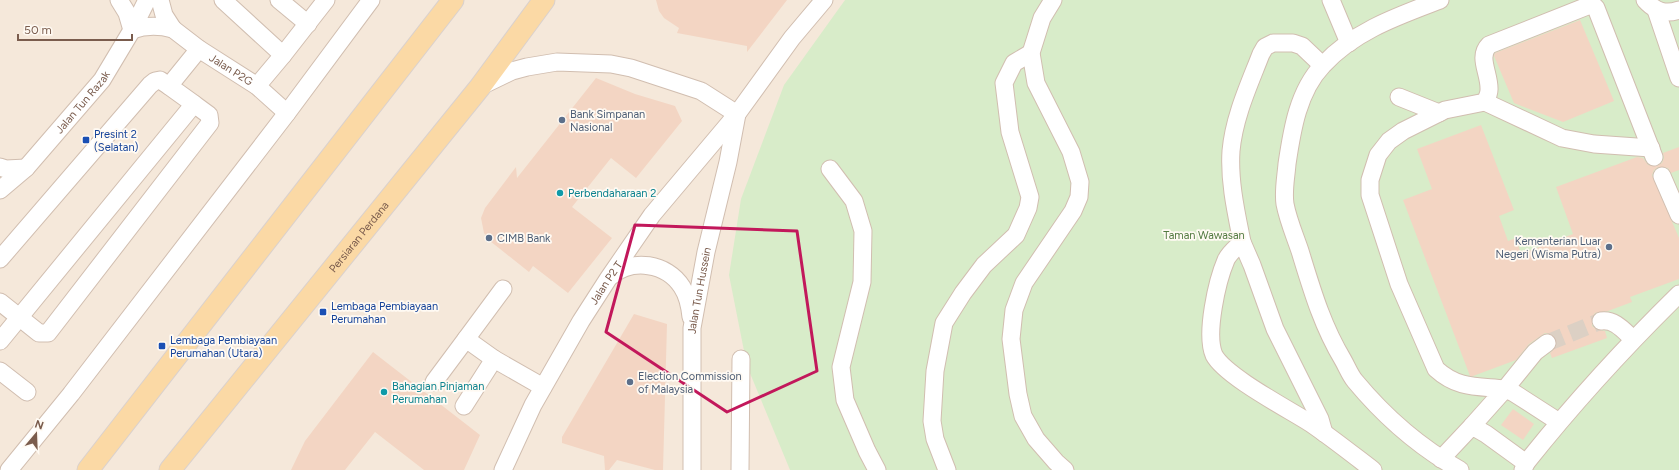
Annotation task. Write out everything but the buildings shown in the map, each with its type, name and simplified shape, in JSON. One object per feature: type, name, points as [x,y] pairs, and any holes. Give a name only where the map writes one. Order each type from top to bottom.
[{"type":"main road","points":[[88,470],[453,0]]},
{"type":"main road","name":"Persiaran Perdana","points":[[170,470],[480,87],[544,0]]},
{"type":"street","points":[[119,0],[127,12],[132,30],[141,26],[162,26],[172,29]]},
{"type":"street","name":"Jalan Tun Razak","points":[[0,190],[26,168],[102,80],[132,30],[147,0]]},
{"type":"street","points":[[160,0],[164,15],[172,29]]},
{"type":"street","points":[[223,0],[283,55]]},
{"type":"street","points":[[279,0],[308,24]]},
{"type":"street","points":[[257,86],[326,0]]},
{"type":"street","points":[[9,470],[71,394],[287,113],[371,0]]},
{"type":"street","points":[[427,33],[441,0]]},
{"type":"street","name":"Jalan P2 T","points":[[503,470],[533,405],[580,321],[608,279],[652,215],[737,114],[792,38],[824,0]]},
{"type":"street","points":[[1053,0],[1042,18],[1031,53],[1036,83],[1071,152],[1080,182],[1079,197],[1074,211],[1024,283],[1014,310],[1011,339],[1018,394],[1023,416],[1036,438],[1056,462],[1065,470]]},
{"type":"street","points":[[1331,0],[1350,43]]},
{"type":"street","points":[[1440,0],[1369,28],[1322,65],[1309,85],[1298,110],[1291,134],[1285,184],[1285,204],[1318,310],[1330,337],[1354,380],[1389,417],[1441,459],[1460,470]]},
{"type":"street","points":[[1485,102],[1489,90],[1483,56],[1485,49],[1489,45],[1593,5],[1652,153],[1562,138],[1485,102],[1439,113],[1403,131],[1389,141],[1378,155],[1370,180],[1370,196],[1399,284],[1436,369],[1446,378],[1461,385],[1505,389],[1514,393],[1559,422]]},
{"type":"street","points":[[1651,5],[1669,13],[1679,10]]},
{"type":"street","points":[[1651,5],[1679,78]]},
{"type":"street","name":"Jalan P2G","points":[[172,29],[199,49],[257,86],[287,113]]},
{"type":"street","points":[[1322,65],[1302,46],[1293,43],[1273,43],[1265,47],[1261,54],[1236,125],[1231,151],[1233,196],[1242,242],[1252,265],[1275,330],[1320,419],[1324,433]]},
{"type":"street","points":[[169,86],[199,49]]},
{"type":"street","points":[[947,470],[935,439],[932,422],[935,372],[944,323],[963,293],[984,265],[1016,234],[1028,208],[1030,197],[1010,132],[1004,83],[1014,63],[1031,53]]},
{"type":"street","points":[[480,87],[512,71],[527,67],[557,62],[611,64],[631,68],[700,91],[737,114]]},
{"type":"street","points":[[0,259],[155,81],[160,80],[209,115],[210,123],[48,333],[39,333],[0,302]]},
{"type":"street","points":[[1399,97],[1439,113]]},
{"type":"street","points":[[0,341],[194,104]]},
{"type":"street","name":"Jalan Tun Hussein","points":[[692,470],[692,328],[706,252],[728,162],[737,114]]},
{"type":"street","points":[[0,167],[6,169],[26,168]]},
{"type":"street","points":[[830,169],[854,201],[863,231],[862,282],[841,367],[845,400],[877,470]]},
{"type":"street","points":[[1662,176],[1679,214]]},
{"type":"street","points":[[1242,242],[1226,259],[1213,305],[1210,326],[1214,354],[1223,366],[1244,382],[1324,433],[1373,470]]},
{"type":"street","points":[[608,279],[618,270],[632,265],[646,265],[660,268],[672,276],[682,286],[688,300],[692,328]]},
{"type":"street","points":[[434,382],[502,290]]},
{"type":"street","points":[[1472,426],[1486,434],[1524,467],[1559,422],[1634,339],[1679,294]]},
{"type":"street","points":[[1601,321],[1608,320],[1614,323],[1634,339]]},
{"type":"street","points":[[466,339],[494,359],[543,387]]},
{"type":"street","points":[[1441,459],[1505,389],[1535,352],[1547,344]]},
{"type":"street","points":[[464,406],[494,359]]},
{"type":"street","points":[[740,470],[741,359]]},
{"type":"street","points":[[0,371],[27,392]]},
{"type":"highlighted area","points":[[635,225],[797,231],[817,371],[727,412],[606,332]]},
{"type":"shaded area","points":[[0,0],[1679,0],[1679,470],[0,470]]},
{"type":"green space","name":"Taman Wawasan","points":[[845,0],[1679,0],[1679,470],[790,470],[747,366],[729,275],[741,199],[784,85]]},
{"type":"tunnel","points":[[1547,343],[1601,321]]},
{"type":"place","name":"Bank Simpanan Nasional","points":[[562,120]]},
{"type":"place","name":"Presint 2 (Selatan)","points":[[86,140]]},
{"type":"place","name":"Perbendaharaan 2","points":[[560,193]]},
{"type":"place","name":"CIMB Bank","points":[[489,238]]},
{"type":"place","name":"Kementerian Luar Negeri (Wisma Putra)","points":[[1609,247]]},
{"type":"place","name":"Lembaga Pembiayaan Perumahan","points":[[323,312]]},
{"type":"place","name":"Lembaga Pembiayaan Perumahan (Utara)","points":[[162,346]]},
{"type":"place","name":"Election Commission of Malaysia","points":[[630,382]]},
{"type":"place","name":"Bahagian Pinjaman Perumahan","points":[[384,392]]}]
